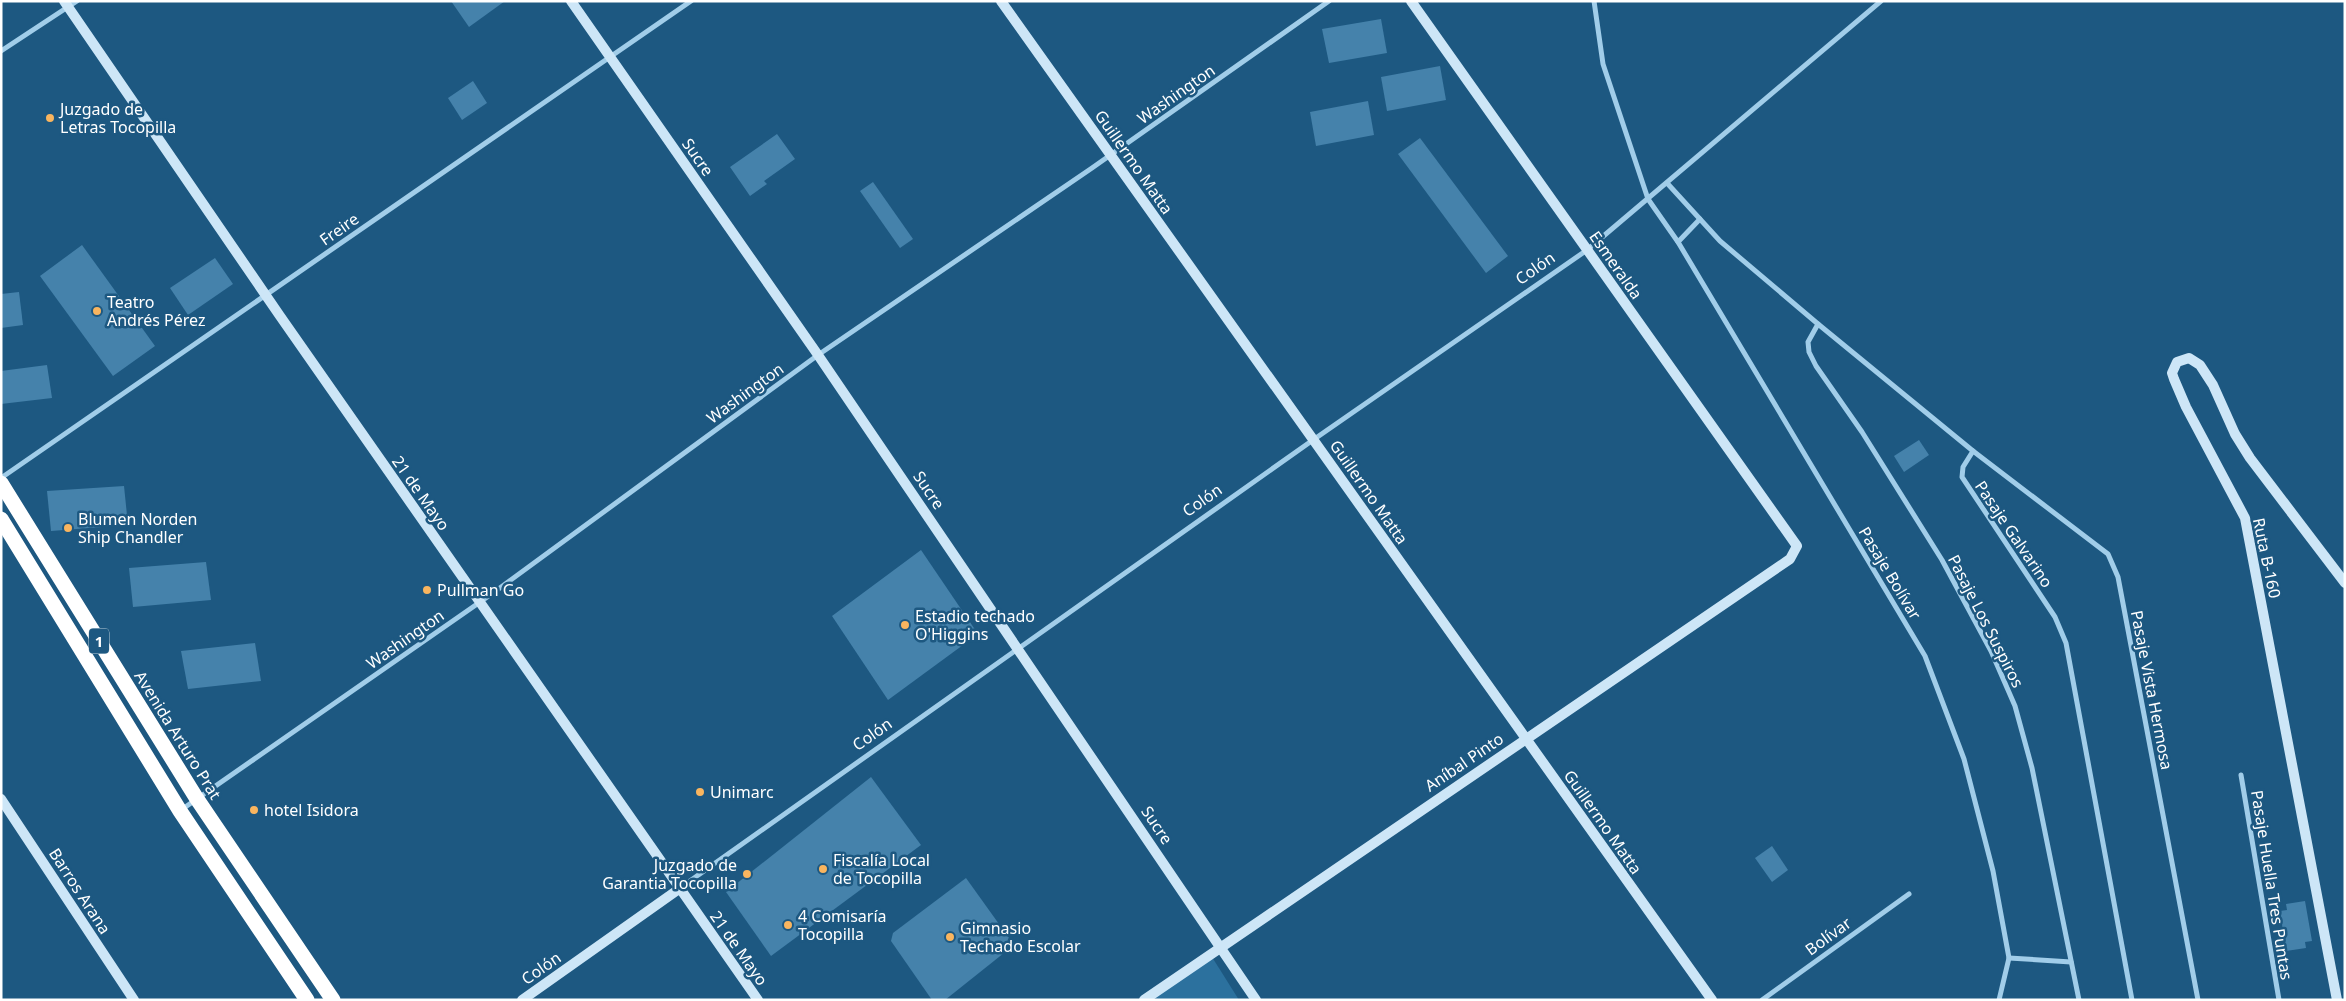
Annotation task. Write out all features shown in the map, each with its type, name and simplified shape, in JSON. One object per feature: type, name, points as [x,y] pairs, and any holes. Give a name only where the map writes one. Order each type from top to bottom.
[{"type":"highway","name":"Avenida Arturo Prat","points":[[1,483],[197,799],[333,1000]]},
{"type":"highway","name":"1","points":[[1,519],[180,811],[307,1000]]},
{"type":"street","name":"Sucre","points":[[571,1],[818,355],[1019,648],[1256,1000]]},
{"type":"street","name":"Freire","points":[[1,478],[691,1]]},
{"type":"street","name":"Guillermo Matta","points":[[1001,1],[1712,1000]]},
{"type":"street","name":"Washington","points":[[180,811],[479,603],[818,355],[1111,156],[1329,1]]},
{"type":"street","name":"Esmeralda","points":[[1411,1],[1797,546]]},
{"type":"street","name":"Pasaje Bolívar","points":[[1594,1],[1603,64],[1648,199],[1678,242],[1926,656],[1964,758],[1992,871],[2008,958],[1999,1000]]},
{"type":"street","name":"Colón","points":[[522,1000],[1313,440],[1587,250],[1881,1]]},
{"type":"street","points":[[1,52],[70,3]]},
{"type":"street","name":"21 de Mayo","points":[[70,3],[266,295],[479,603],[758,1000]]},
{"type":"street","points":[[1667,183],[1720,241],[1973,451]]},
{"type":"street","points":[[1678,242],[1700,219]]},
{"type":"street","name":"Pasaje Los Suspiros","points":[[1818,324],[1808,342],[1809,352],[1816,366],[1862,432],[1942,560],[1991,651],[2015,706],[2032,768],[2079,1000]]},
{"type":"street","name":"Ruta B-160","points":[[2337,1000],[2245,518],[2186,407],[2172,373],[2177,362],[2189,358],[2200,365],[2213,385],[2235,434],[2250,458],[2345,583]]},
{"type":"street","name":"Pasaje Galvarino","points":[[1973,451],[1964,467],[1962,477],[2054,617],[2066,643],[2132,1000]]},
{"type":"street","name":"Pasaje Vista Hermosa","points":[[1973,451],[2108,554],[2118,577],[2198,1000]]},
{"type":"street","name":"Aníbal Pinto","points":[[1144,1000],[1790,559],[1797,546]]},
{"type":"street","name":"Pasaje Huella Tres Puntas","points":[[2242,775],[2279,1000]]},
{"type":"street","name":"Barros Arana","points":[[1,798],[134,1000]]},
{"type":"street","name":"Bolívar","points":[[1762,1000],[1909,894]]},
{"type":"street","points":[[2008,958],[2071,962]]},
{"type":"shaded area","points":[[1212,957],[1239,1000],[1151,1000]]},
{"type":"building","points":[[451,1],[505,1],[469,27]]},
{"type":"building","points":[[1381,19],[1387,53],[1329,63],[1322,29]]},
{"type":"building","points":[[1440,66],[1446,100],[1387,111],[1381,77]]},
{"type":"building","points":[[473,81],[487,103],[462,120],[448,98]]},
{"type":"building","points":[[1368,101],[1374,135],[1316,146],[1310,112]]},
{"type":"building","points":[[777,134],[795,159],[764,181],[767,184],[750,196],[730,167]]},
{"type":"building","points":[[1420,138],[1508,256],[1486,273],[1398,154]]},
{"type":"building","points":[[873,182],[913,239],[900,248],[860,191]]},
{"type":"building","name":"Teatro Andrés Pérez","points":[[82,245],[155,346],[113,376],[40,276]]},
{"type":"building","points":[[215,258],[233,284],[188,315],[170,288]]},
{"type":"building","points":[[19,292],[23,325],[1,328],[1,294]]},
{"type":"building","points":[[47,365],[52,398],[1,404],[1,371]]},
{"type":"building","points":[[1919,440],[1929,455],[1904,472],[1894,456]]},
{"type":"building","points":[[124,486],[128,525],[51,531],[47,491]]},
{"type":"building","name":"Estadio techado O'Higgins","points":[[921,550],[978,634],[888,700],[832,616]]},
{"type":"building","points":[[206,562],[211,600],[133,607],[129,568]]},
{"type":"building","points":[[255,643],[261,681],[188,689],[181,651]]},
{"type":"building","name":"Fiscalía Local de Tocopilla","points":[[871,777],[921,845],[771,956],[726,892]]},
{"type":"building","points":[[1772,846],[1788,870],[1772,882],[1755,858]]},
{"type":"building","name":"Gimnasio Techado Escolar","points":[[966,878],[1014,945],[945,1000],[932,1000],[891,941],[893,933]]},
{"type":"building","points":[[2305,901],[2312,941],[2305,942],[2306,948],[2286,951],[2280,911],[2287,910],[2286,904]]},
{"type":"place","name":"Juzgado de Letras Tocopilla","points":[[50,118]]},
{"type":"place","name":"Teatro Andrés Pérez","points":[[97,311]]},
{"type":"place","name":"Blumen Norden Ship Chandler","points":[[68,528]]},
{"type":"place","name":"Pullman Go","points":[[427,590]]},
{"type":"place","name":"Estadio techado O'Higgins","points":[[905,625]]},
{"type":"place","name":"Unimarc","points":[[700,792]]},
{"type":"place","name":"hotel Isidora","points":[[254,810]]},
{"type":"place","name":"Fiscalía Local de Tocopilla","points":[[823,869]]},
{"type":"place","name":"Juzgado de Garantia Tocopilla","points":[[747,874]]},
{"type":"place","name":"4 Comisaría Tocopilla","points":[[788,925]]},
{"type":"place","name":"Gimnasio Techado Escolar","points":[[950,937]]}]
